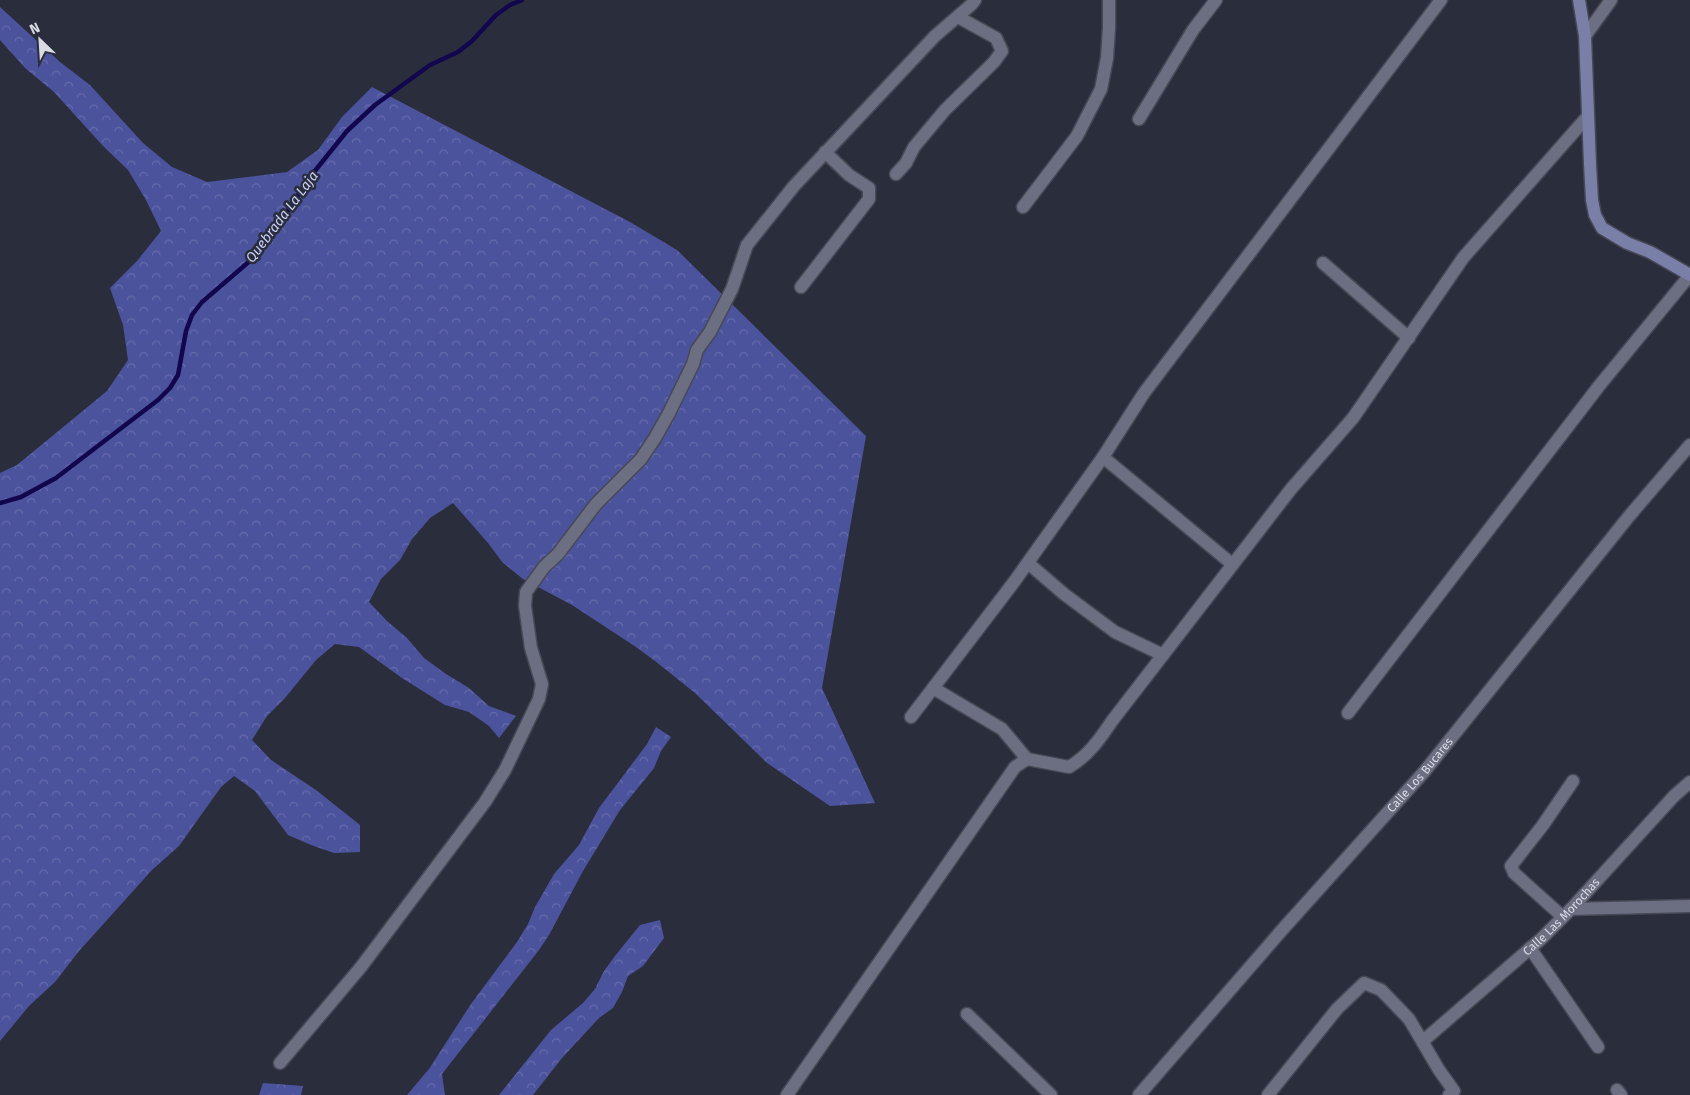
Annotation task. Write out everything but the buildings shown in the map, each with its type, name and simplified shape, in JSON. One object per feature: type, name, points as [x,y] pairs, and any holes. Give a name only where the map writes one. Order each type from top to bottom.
[{"type":"street","points":[[280,1063],[361,967],[485,802],[505,770],[539,699],[542,684],[531,648],[525,606],[526,592],[596,504],[641,459],[669,413],[693,364],[697,350],[710,332],[732,289],[747,245],[794,186],[825,152],[935,36],[975,0]]},
{"type":"street","points":[[1023,207],[1077,136],[1101,89],[1107,58],[1110,15],[1109,0]]},
{"type":"street","points":[[1110,15],[1117,0]]},
{"type":"street","points":[[1139,119],[1193,30],[1216,0]]},
{"type":"street","points":[[911,717],[1028,562],[1103,458],[1144,393],[1441,0]]},
{"type":"street","points":[[1348,713],[1599,386],[1690,275],[1602,228],[1595,215],[1592,200],[1585,36],[1579,0]]},
{"type":"street","points":[[1585,36],[1611,0]]},
{"type":"street","points":[[896,174],[906,163],[914,147],[945,110],[994,62],[1002,51],[996,38],[958,17]]},
{"type":"street","points":[[933,688],[1002,729],[1027,759],[1069,767],[1079,761],[1096,744],[1291,489],[1353,418],[1464,258],[1588,116]]},
{"type":"street","points":[[801,287],[869,199],[869,188],[849,175],[825,152]]},
{"type":"street","points":[[1323,264],[1409,338]]},
{"type":"street","name":"Calle Los Bucares","points":[[1139,1095],[1275,938],[1424,772],[1630,515],[1690,445]]},
{"type":"street","points":[[1103,458],[1232,564]]},
{"type":"street","points":[[1028,562],[1064,594],[1115,632],[1163,654]]},
{"type":"street","points":[[787,1095],[1015,767],[1027,759]]},
{"type":"street","points":[[1573,781],[1512,866],[1514,873],[1567,913],[1690,906]]},
{"type":"street","name":"Calle Las Morochas","points":[[1423,1040],[1530,948],[1567,913],[1674,796],[1690,782]]},
{"type":"street","points":[[1674,796],[1690,792]]},
{"type":"street","points":[[1530,948],[1598,1047]]},
{"type":"street","points":[[1268,1095],[1337,1009],[1364,983],[1382,990],[1409,1019],[1439,1070],[1454,1091],[1449,1095]]},
{"type":"street","points":[[967,1014],[1051,1095]]},
{"type":"green space","points":[[0,7],[60,62],[90,85],[143,143],[172,167],[207,182],[287,172],[318,150],[342,117],[372,87],[630,222],[677,250],[866,436],[822,688],[875,803],[830,806],[767,763],[695,693],[655,661],[572,605],[523,579],[503,563],[453,503],[430,518],[412,539],[400,560],[381,579],[369,602],[407,638],[424,658],[469,688],[489,706],[516,716],[499,738],[489,726],[469,712],[445,705],[402,678],[359,647],[335,644],[316,660],[285,698],[267,716],[252,740],[271,760],[316,790],[360,825],[360,852],[334,853],[288,835],[255,791],[234,776],[221,787],[179,846],[152,870],[79,951],[55,982],[29,1006],[0,1041],[0,473],[17,465],[107,391],[128,360],[123,325],[110,288],[137,261],[161,231],[146,200],[128,170],[103,146],[54,92],[25,68],[0,40]]},
{"type":"green space","points":[[656,727],[671,737],[661,751],[654,768],[620,810],[539,950],[442,1074],[445,1095],[407,1095],[429,1069],[471,1004],[517,942],[554,874],[579,845],[599,808],[647,744]]},
{"type":"green space","points":[[660,920],[664,938],[643,966],[628,976],[613,1008],[599,1018],[562,1058],[533,1095],[499,1095],[551,1030],[583,1003],[595,989],[604,971],[640,925]]},
{"type":"green space","points":[[263,1083],[303,1086],[301,1095],[259,1095]]},
{"type":"waterway","name":"Quebrada La Laja","points":[[0,503],[21,497],[56,478],[158,400],[170,388],[178,375],[186,331],[192,315],[202,302],[251,260],[310,177],[347,131],[375,105],[430,65],[458,52],[472,41],[496,15],[510,5],[522,0]]}]
